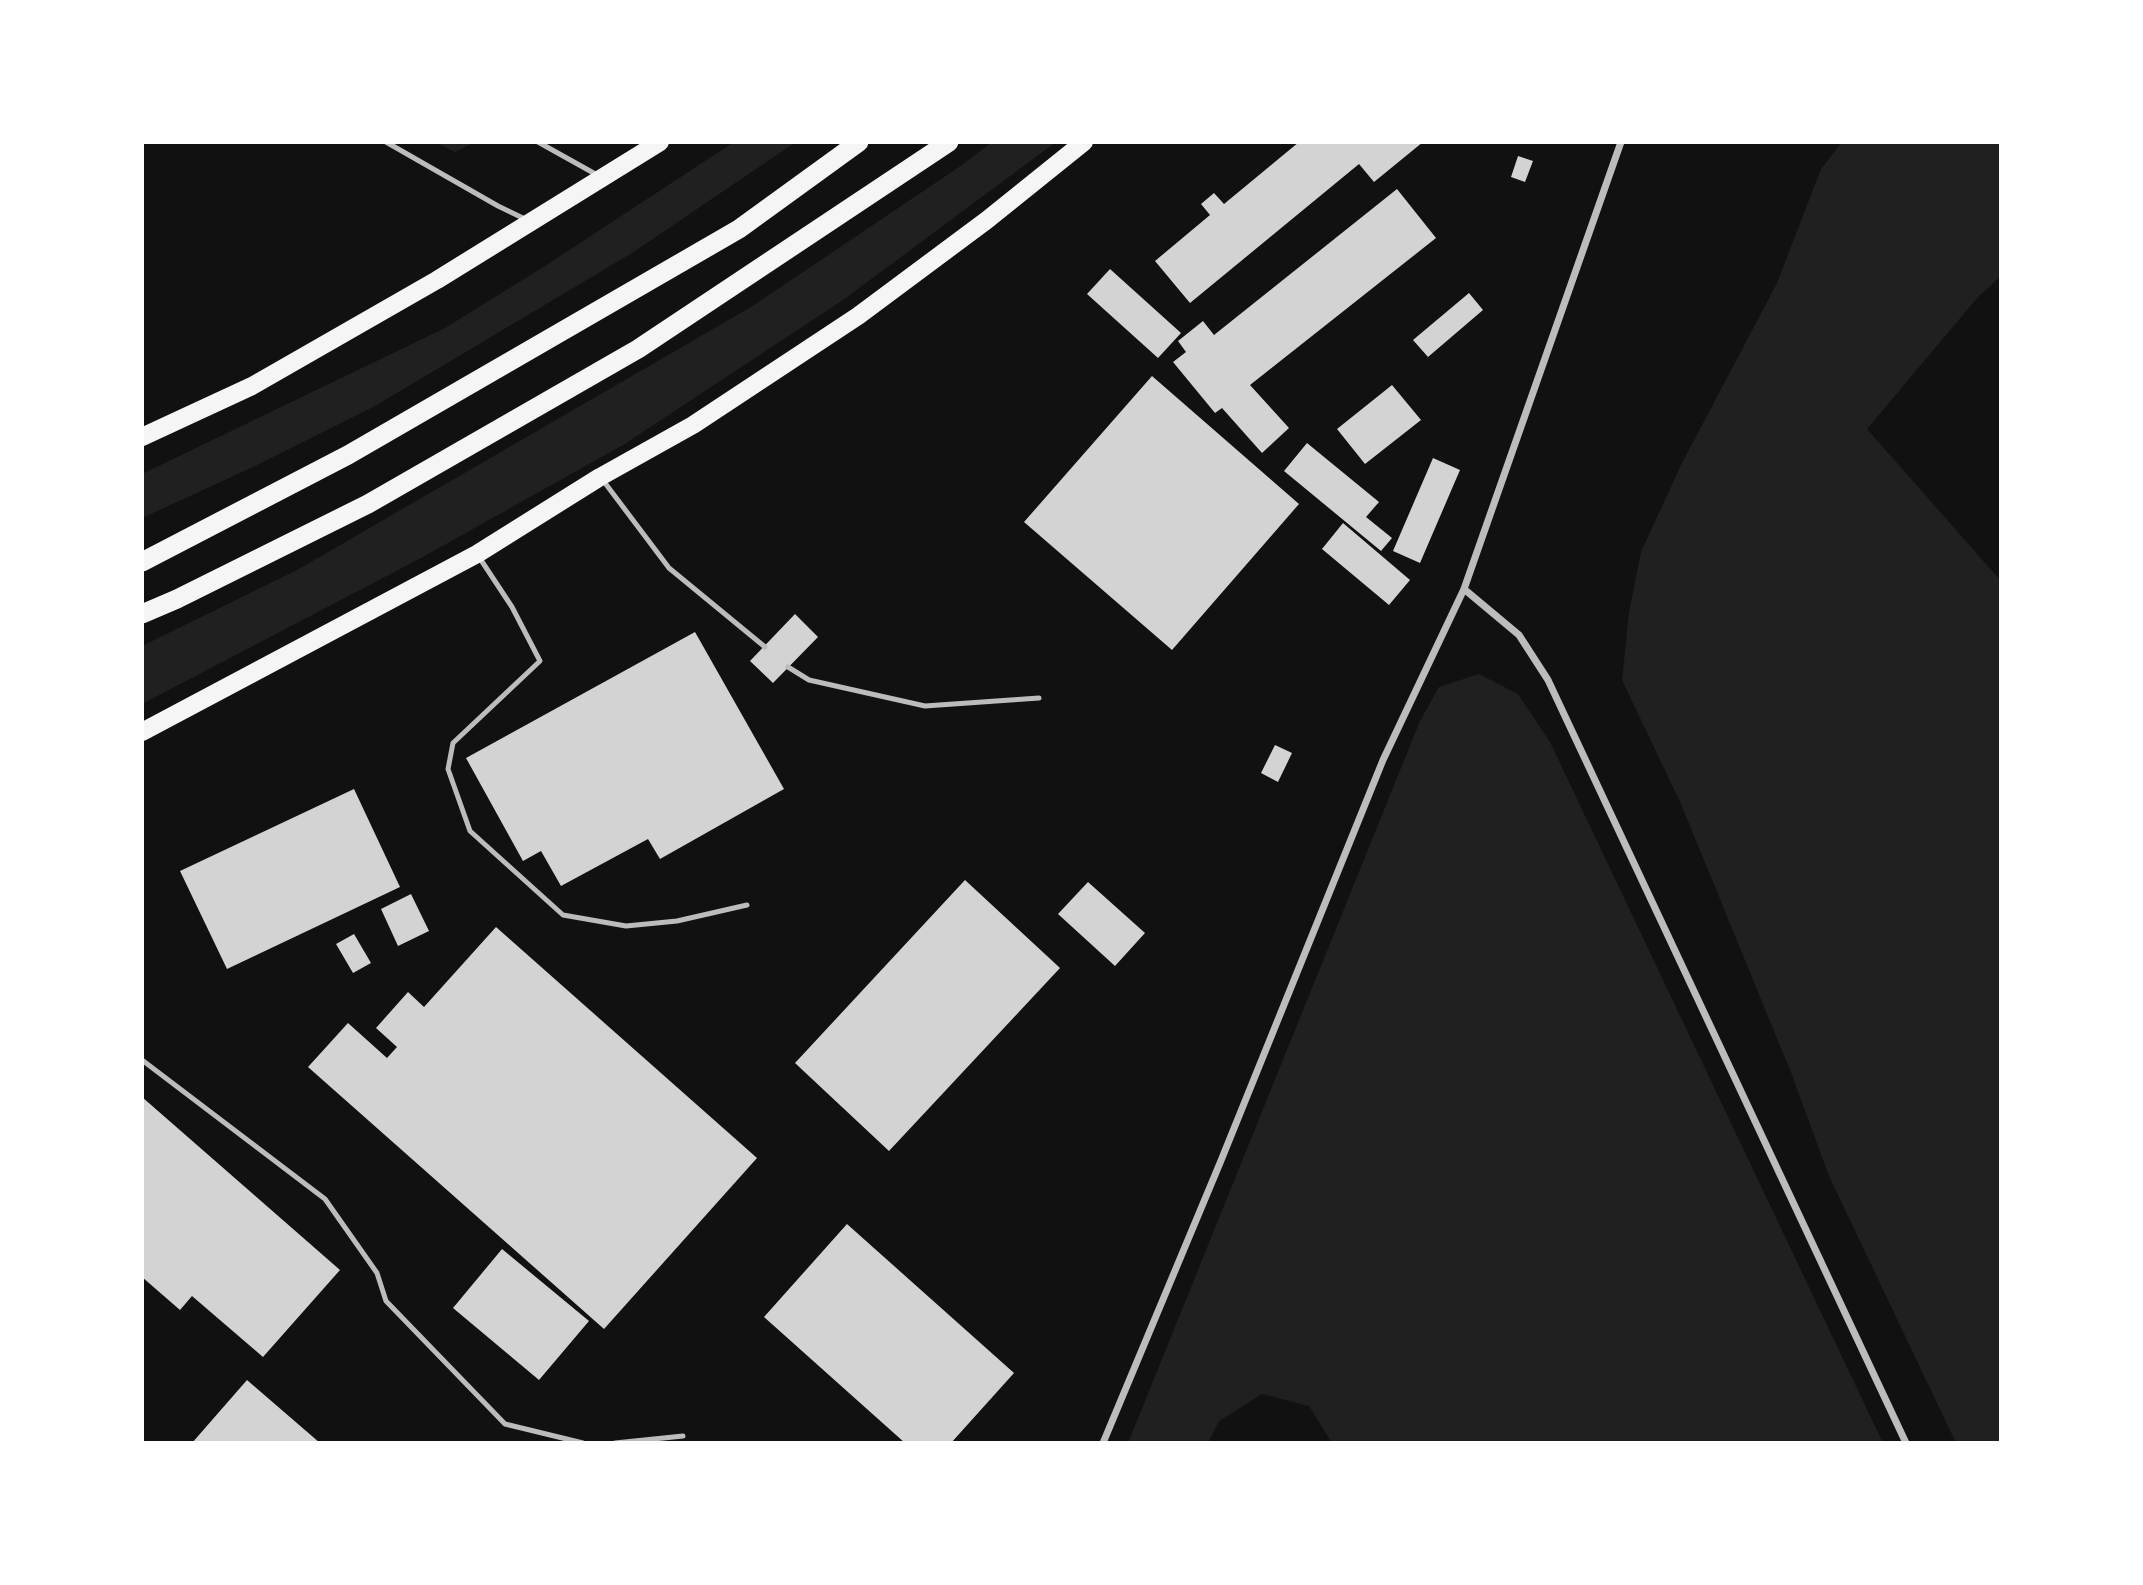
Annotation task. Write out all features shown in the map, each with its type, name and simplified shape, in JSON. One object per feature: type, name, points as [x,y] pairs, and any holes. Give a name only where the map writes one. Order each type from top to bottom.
[{"type":"highway","points":[[142,562],[348,455],[740,229],[859,142]]},
{"type":"highway","points":[[142,614],[368,504],[638,349],[949,142]]},
{"type":"main road","points":[[142,437],[252,386],[438,280],[660,142]]},
{"type":"main road","points":[[142,732],[477,554],[600,477],[693,425],[858,316],[988,220],[1084,142]]},
{"type":"street","points":[[1103,1443],[1220,1163],[1382,760],[1464,589],[1620,142]]},
{"type":"street","points":[[1464,589],[1519,635],[1548,680],[1906,1443]]},
{"type":"lane","points":[[386,142],[530,222]]},
{"type":"lane","points":[[538,142],[601,178]]},
{"type":"lane","points":[[600,477],[669,568],[765,647]]},
{"type":"lane","points":[[477,554],[512,607],[540,661],[453,743],[449,769],[470,831],[563,915],[626,926],[677,921],[747,905]]},
{"type":"lane","points":[[788,667],[809,680],[925,706],[1039,698]]},
{"type":"lane","points":[[142,1060],[325,1199],[377,1273],[386,1301],[505,1424],[583,1443]]},
{"type":"lane","points":[[615,1443],[682,1436]]},
{"type":"shaded area","points":[[435,142],[475,142],[455,152]]},
{"type":"shaded area","points":[[734,142],[796,142],[632,253],[375,406],[251,468],[142,518],[142,474],[445,328]]},
{"type":"shaded area","points":[[992,142],[1056,142],[843,300],[623,445],[421,558],[142,704],[142,646],[297,570],[751,307]]},
{"type":"shaded area","points":[[1842,142],[2001,142],[2001,276],[1978,297],[1867,429],[2001,581],[2001,1443],[1956,1443],[1829,1176],[1792,1075],[1681,804],[1622,680],[1629,612],[1641,552],[1681,465],[1777,283],[1821,169]]},
{"type":"shaded area","points":[[1479,674],[1518,694],[1550,742],[1883,1443],[1332,1443],[1309,1406],[1262,1394],[1219,1421],[1208,1443],[1128,1443],[1420,721],[1439,687]]},
{"type":"building","points":[[1299,142],[1423,142],[1374,182],[1359,164],[1190,303],[1155,261],[1210,215],[1201,204],[1214,193],[1224,204]]},
{"type":"building","points":[[1518,156],[1533,161],[1525,182],[1511,177]]},
{"type":"building","points":[[1397,189],[1436,238],[1250,385],[1289,428],[1262,453],[1222,408],[1215,413],[1173,362],[1186,352],[1178,341],[1203,321],[1214,335]]},
{"type":"building","points":[[1110,269],[1181,333],[1158,358],[1087,294]]},
{"type":"building","points":[[1469,293],[1483,310],[1428,357],[1413,340]]},
{"type":"building","points":[[1152,376],[1299,504],[1172,650],[1024,522]]},
{"type":"building","points":[[1392,385],[1421,420],[1365,464],[1337,429]]},
{"type":"building","points":[[1307,443],[1379,502],[1366,517],[1392,538],[1381,551],[1284,471]]},
{"type":"building","points":[[1433,458],[1460,470],[1420,563],[1393,551]]},
{"type":"building","points":[[1343,523],[1410,580],[1389,605],[1322,549]]},
{"type":"building","points":[[795,614],[818,637],[773,683],[750,661]]},
{"type":"building","points":[[695,632],[784,789],[660,859],[648,839],[561,886],[541,851],[523,861],[466,758]]},
{"type":"building","points":[[1275,745],[1292,753],[1278,782],[1261,773]]},
{"type":"building","points":[[354,789],[400,887],[227,969],[180,871]]},
{"type":"building","points":[[965,880],[1060,968],[889,1151],[795,1063]]},
{"type":"building","points":[[1088,882],[1145,933],[1115,966],[1058,914]]},
{"type":"building","points":[[411,894],[429,931],[398,946],[381,909]]},
{"type":"building","points":[[496,927],[757,1158],[604,1329],[308,1067],[348,1023],[387,1058],[397,1047],[376,1028],[408,992],[424,1007]]},
{"type":"building","points":[[354,934],[371,963],[353,973],[336,944]]},
{"type":"building","points":[[142,1097],[340,1270],[263,1357],[192,1296],[180,1310],[142,1277]]},
{"type":"building","points":[[847,1224],[1014,1373],[951,1443],[905,1443],[764,1317]]},
{"type":"building","points":[[502,1249],[589,1321],[539,1380],[453,1308]]},
{"type":"building","points":[[247,1380],[320,1443],[192,1443]]}]
